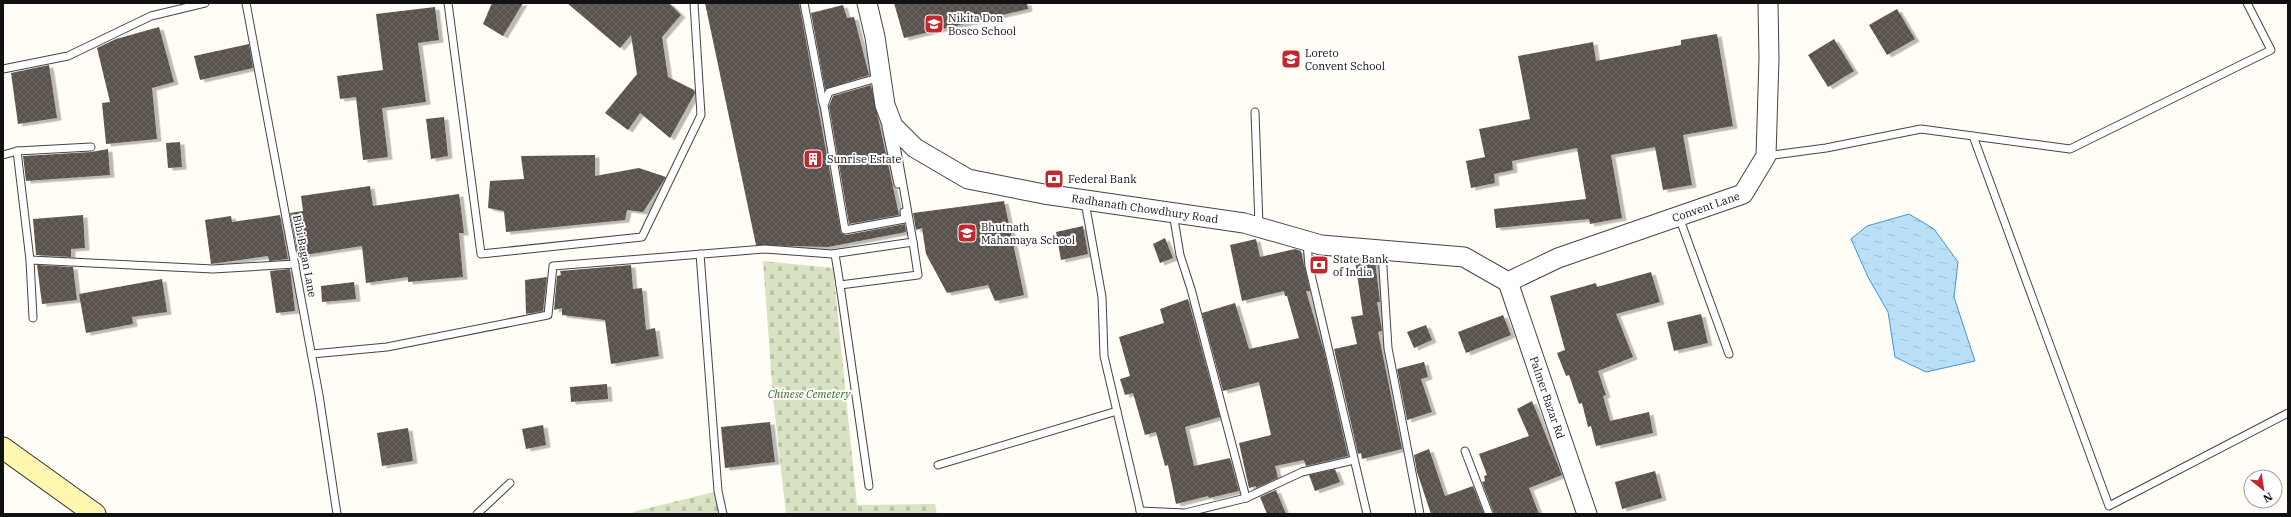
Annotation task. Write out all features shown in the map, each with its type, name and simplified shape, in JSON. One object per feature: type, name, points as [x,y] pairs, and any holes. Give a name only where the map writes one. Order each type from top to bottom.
[{"type":"main road","points":[[3,448],[96,514]]},
{"type":"street","name":"Radhanath Chowdhury Road","points":[[867,3],[879,78],[890,127],[915,148],[968,179],[1085,200],[1244,223],[1259,229],[1321,245],[1382,252],[1464,257],[1508,282]]},
{"type":"street","name":"Convent Lane","points":[[1508,282],[1558,258],[1743,194],[1766,156],[1769,58],[1768,3]]},
{"type":"street","name":"Palmer Bazar Rd","points":[[1508,282],[1587,514]]},
{"type":"lane","points":[[3,69],[68,56],[151,16],[205,3]]},
{"type":"lane","name":"Bibi Bagan Lane","points":[[246,3],[312,354],[337,514]]},
{"type":"lane","points":[[448,3],[482,254],[642,237],[701,115],[694,3]]},
{"type":"lane","points":[[804,3],[824,105],[845,230],[905,219],[890,127]]},
{"type":"lane","points":[[1766,156],[1826,148],[1921,129],[2070,149],[2271,50],[2247,3]]},
{"type":"lane","points":[[824,105],[829,92],[879,78]]},
{"type":"lane","points":[[1255,112],[1259,229]]},
{"type":"lane","points":[[840,285],[918,275],[913,242],[890,127]]},
{"type":"lane","points":[[1973,136],[2109,506],[2288,413]]},
{"type":"lane","points":[[3,155],[16,151],[91,147]]},
{"type":"lane","points":[[16,151],[30,260],[32,318]]},
{"type":"lane","points":[[1085,200],[1102,297],[1104,356],[1140,512],[1185,513],[1246,498],[1302,472],[1354,460]]},
{"type":"lane","points":[[1173,213],[1180,256],[1191,289],[1246,498]]},
{"type":"lane","points":[[1679,217],[1730,354]]},
{"type":"lane","points":[[312,354],[387,347],[548,315],[553,266],[765,249],[835,254],[913,242]]},
{"type":"lane","points":[[1306,242],[1309,266],[1367,514]]},
{"type":"lane","points":[[1382,252],[1388,348],[1420,514]]},
{"type":"lane","points":[[700,254],[718,491],[723,514]]},
{"type":"lane","points":[[835,254],[869,486]]},
{"type":"lane","points":[[30,260],[213,269],[295,264]]},
{"type":"lane","points":[[938,466],[1117,411]]},
{"type":"lane","points":[[1465,451],[1489,514]]},
{"type":"lane","points":[[477,514],[510,483]]},
{"type":"green space","name":"Chinese Cemetery","points":[[763,261],[833,268],[857,505],[935,504],[937,514],[786,514],[773,397]]},
{"type":"green space","points":[[718,491],[721,514],[634,514],[633,512]]},
{"type":"water","points":[[1909,214],[1934,229],[1958,262],[1954,297],[1975,361],[1926,372],[1895,357],[1888,312],[1868,277],[1851,239],[1867,226]]},
{"type":"building","points":[[492,3],[523,3],[503,36],[483,24]]},
{"type":"building","points":[[567,3],[669,3],[681,15],[662,37],[668,77],[694,90],[695,93],[670,138],[640,113],[628,130],[605,113],[637,74],[631,35],[620,48]]},
{"type":"building","name":"Sunrise Estate","points":[[705,3],[799,3],[841,233],[846,235],[905,224],[906,232],[828,247],[756,245]]},
{"type":"building","name":"Nikita Don Bosco School","points":[[894,3],[1027,3],[1028,9],[904,38]]},
{"type":"building","points":[[843,5],[847,18],[854,17],[869,75],[825,89],[811,13]]},
{"type":"building","points":[[435,7],[439,40],[418,43],[426,102],[382,108],[388,157],[363,160],[356,97],[340,99],[337,76],[383,70],[376,14]]},
{"type":"building","points":[[1897,9],[1915,39],[1887,55],[1869,25]]},
{"type":"building","points":[[159,27],[174,82],[152,88],[157,139],[106,144],[102,103],[110,102],[97,48],[116,39]]},
{"type":"building","points":[[1717,34],[1733,126],[1683,135],[1692,185],[1663,190],[1655,147],[1611,155],[1622,218],[1590,224],[1589,219],[1496,228],[1494,209],[1586,199],[1577,148],[1512,161],[1513,170],[1494,174],[1495,183],[1471,188],[1466,161],[1485,157],[1479,129],[1530,119],[1518,56],[1593,42],[1596,61],[1681,45],[1681,40]]},
{"type":"building","points":[[1834,39],[1854,71],[1828,87],[1808,55]]},
{"type":"building","points":[[249,44],[253,68],[200,80],[194,56]]},
{"type":"building","points":[[49,65],[57,118],[18,124],[11,73]]},
{"type":"building","points":[[871,85],[899,215],[849,224],[829,106],[833,96]]},
{"type":"building","points":[[444,117],[448,156],[431,159],[426,119]]},
{"type":"building","points":[[180,142],[182,167],[168,168],[166,143]]},
{"type":"building","points":[[108,149],[110,175],[26,181],[23,156],[91,152]]},
{"type":"building","points":[[595,155],[595,176],[639,168],[666,177],[643,212],[627,210],[625,220],[506,232],[504,211],[488,208],[490,181],[524,179],[521,156]]},
{"type":"building","points":[[370,186],[373,206],[459,194],[464,233],[459,233],[463,277],[408,282],[408,277],[366,283],[362,246],[298,256],[290,213],[303,211],[301,196]]},
{"type":"building","name":"Bhutnath Mahamaya School","points":[[1004,201],[1024,295],[995,301],[988,285],[947,293],[926,254],[922,228],[916,230],[913,213]]},
{"type":"building","points":[[83,215],[85,248],[71,249],[71,257],[36,255],[33,219]]},
{"type":"building","points":[[280,215],[288,259],[269,261],[268,256],[211,264],[205,220],[231,216],[232,222]]},
{"type":"building","points":[[1083,226],[1088,254],[1061,260],[1056,232]]},
{"type":"building","points":[[1165,238],[1173,258],[1160,263],[1153,244]]},
{"type":"building","points":[[1256,239],[1260,257],[1295,249],[1301,251],[1310,291],[1306,291],[1324,351],[1348,456],[1306,466],[1304,460],[1275,466],[1278,478],[1256,488],[1256,486],[1249,488],[1239,443],[1271,435],[1259,382],[1223,391],[1202,313],[1235,303],[1249,349],[1299,338],[1287,296],[1285,296],[1284,291],[1242,301],[1230,245]]},
{"type":"building","points":[[1362,259],[1375,261],[1380,302],[1377,302],[1382,331],[1378,332],[1402,449],[1362,459],[1361,453],[1358,454],[1334,349],[1357,344],[1351,317],[1363,315],[1355,260]]},
{"type":"building","points":[[37,265],[73,267],[77,300],[42,304]]},
{"type":"building","points":[[631,265],[633,289],[642,288],[646,330],[655,328],[659,356],[611,364],[605,320],[562,315],[562,308],[554,310],[557,276],[561,275],[560,271]]},
{"type":"building","points":[[290,269],[295,311],[276,313],[270,271]]},
{"type":"building","points":[[1651,272],[1660,302],[1616,314],[1633,357],[1598,371],[1606,395],[1603,396],[1610,421],[1649,412],[1653,433],[1596,446],[1591,426],[1588,427],[1582,403],[1579,404],[1569,375],[1566,376],[1557,353],[1565,350],[1550,296],[1596,283],[1597,287]]},
{"type":"building","points":[[547,277],[543,311],[526,314],[525,280]]},
{"type":"building","points":[[162,279],[167,312],[132,317],[133,324],[86,333],[79,294]]},
{"type":"building","points":[[354,282],[356,299],[322,302],[321,286]]},
{"type":"building","points":[[1188,299],[1220,417],[1185,427],[1194,466],[1230,458],[1239,491],[1209,498],[1208,496],[1176,504],[1168,465],[1165,466],[1156,432],[1145,435],[1133,393],[1125,395],[1120,379],[1130,376],[1119,337],[1164,323],[1160,309]]},
{"type":"building","points":[[1701,314],[1708,343],[1674,351],[1667,322]]},
{"type":"building","points":[[1503,315],[1511,335],[1466,353],[1458,332]]},
{"type":"building","points":[[1426,325],[1432,340],[1414,348],[1407,332]]},
{"type":"building","points":[[1424,362],[1428,377],[1421,379],[1432,412],[1407,420],[1397,369]]},
{"type":"building","points":[[607,384],[608,399],[571,402],[570,387]]},
{"type":"building","points":[[1532,401],[1562,475],[1529,488],[1539,514],[1494,514],[1482,482],[1485,481],[1484,476],[1487,475],[1479,454],[1529,436],[1517,409]]},
{"type":"building","points":[[770,422],[775,462],[725,468],[721,427]]},
{"type":"building","points":[[543,425],[546,445],[526,449],[522,429]]},
{"type":"building","points":[[408,428],[413,461],[382,466],[377,433]]},
{"type":"building","points":[[1429,449],[1445,496],[1473,486],[1484,514],[1431,514],[1417,472],[1414,455]]},
{"type":"building","points":[[1335,469],[1340,482],[1315,491],[1309,475]]},
{"type":"building","points":[[1655,471],[1662,498],[1622,509],[1615,482]]},
{"type":"building","points":[[1276,490],[1286,514],[1267,514],[1260,497]]},
{"type":"place","name":"Nikita Don Bosco School","points":[[934,24]]},
{"type":"place","name":"Loreto Convent School","points":[[1291,59]]},
{"type":"place","name":"Sunrise Estate","points":[[813,159]]},
{"type":"place","name":"Federal Bank","points":[[1054,179]]},
{"type":"place","name":"Bhutnath Mahamaya School","points":[[967,233]]},
{"type":"place","name":"State Bank of India","points":[[1319,265]]}]
